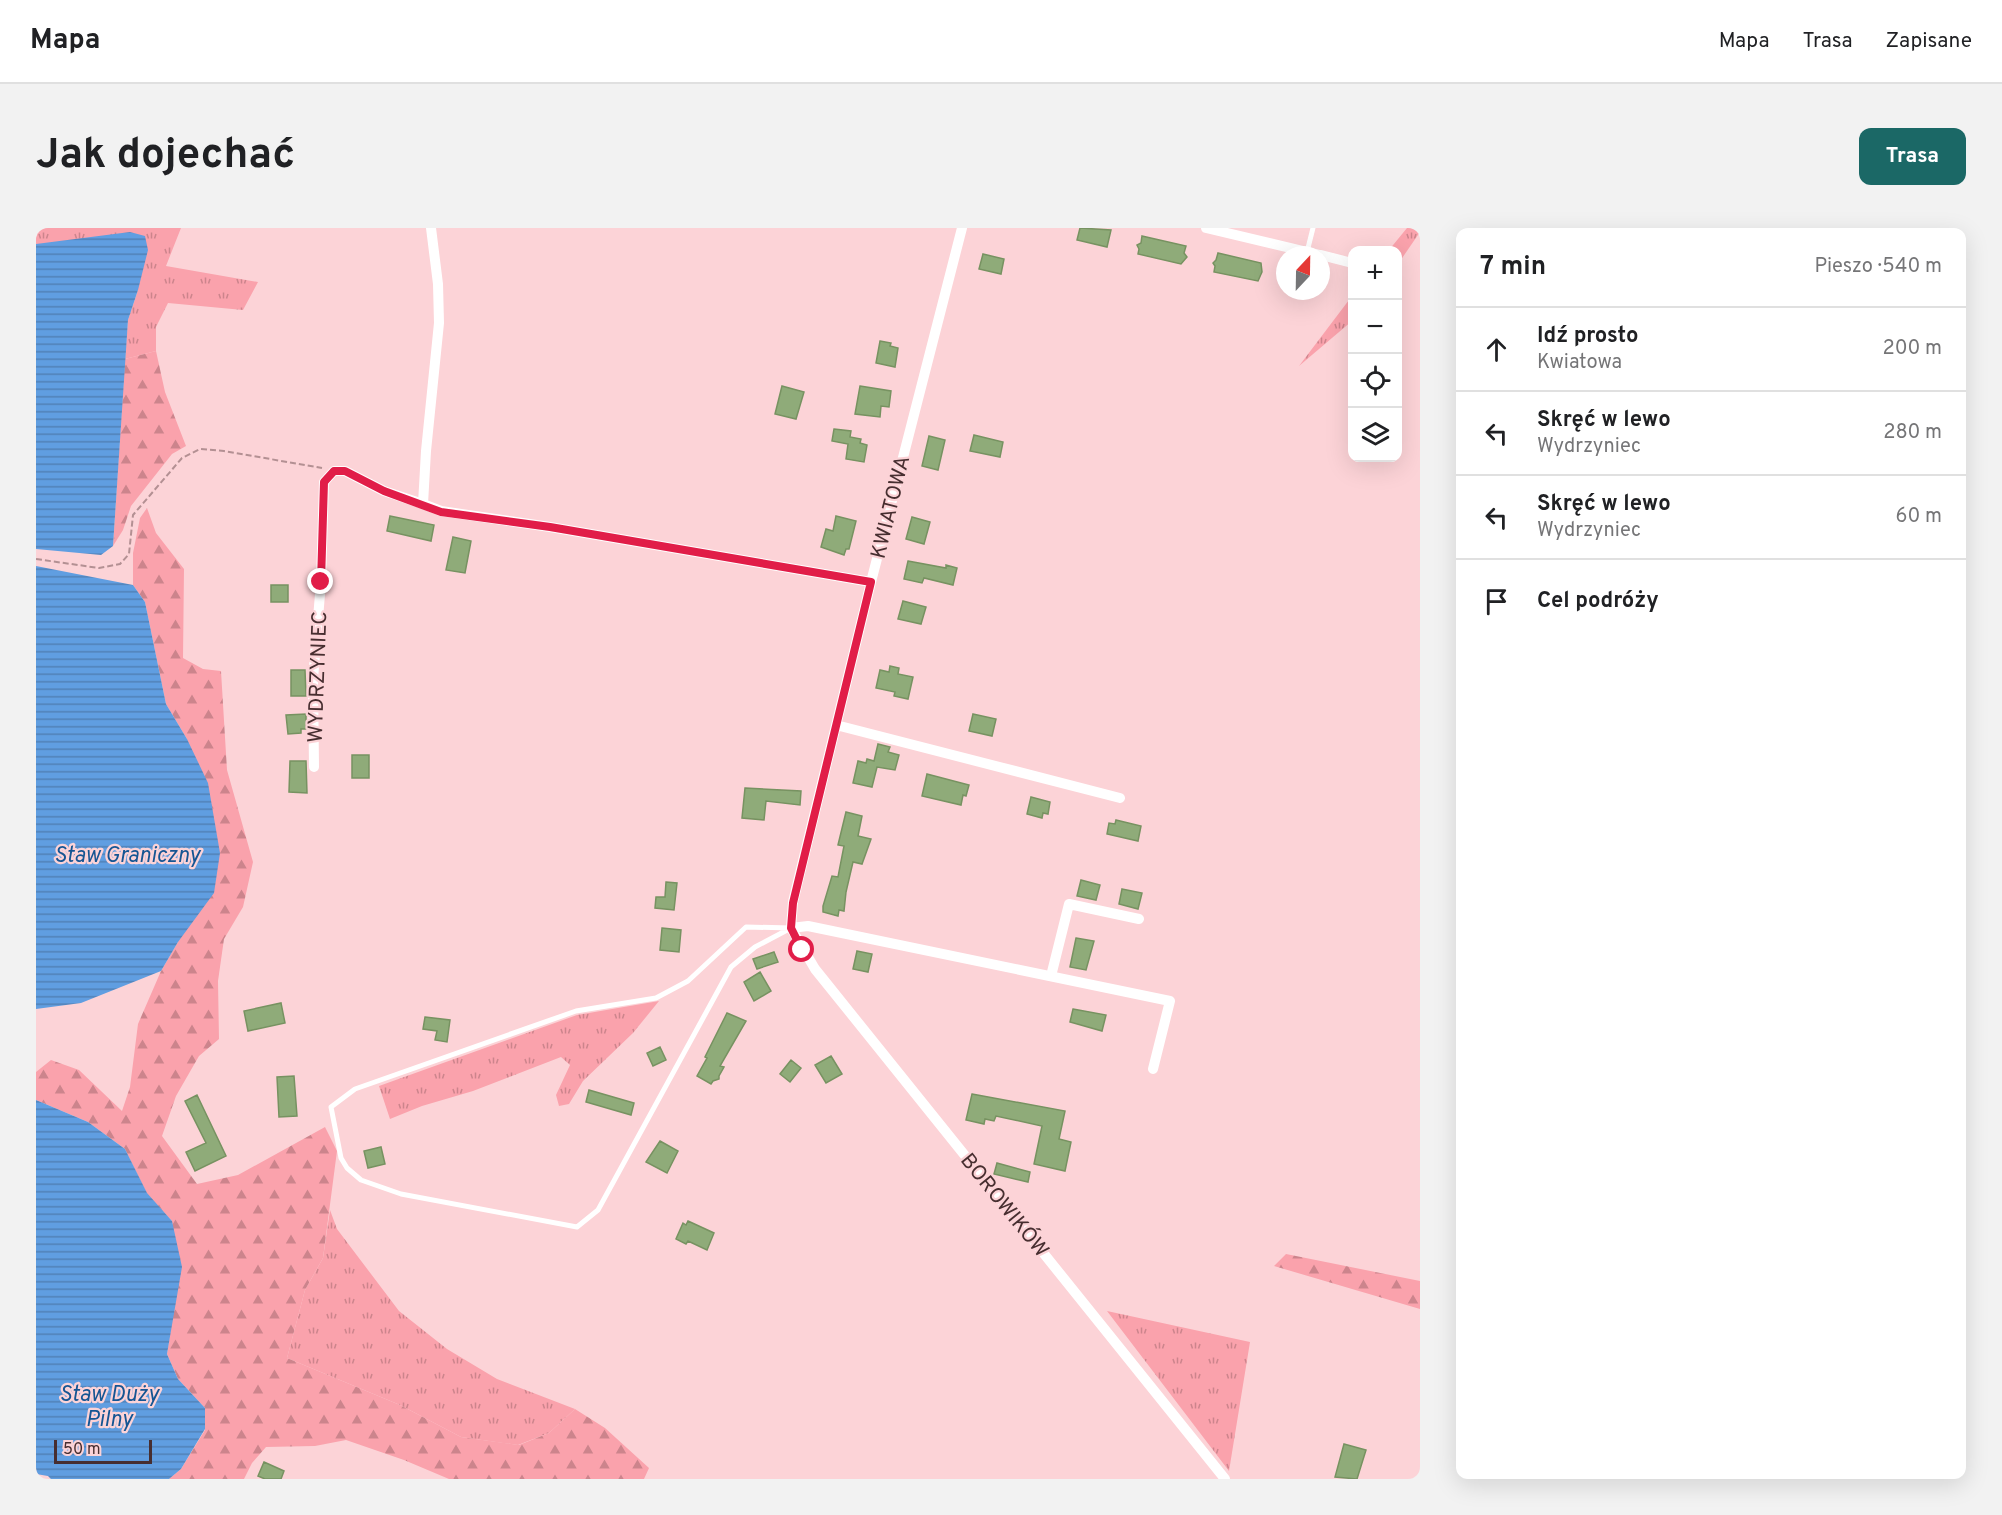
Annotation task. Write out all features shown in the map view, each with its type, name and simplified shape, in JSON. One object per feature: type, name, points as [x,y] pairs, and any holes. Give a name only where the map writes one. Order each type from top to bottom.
[{"type":"street","points":[[423,504],[439,322],[438,284],[431,228]]},
{"type":"street","name":"KWIATOWA","points":[[791,928],[793,903],[836,724],[962,228]]},
{"type":"street","points":[[1206,228],[1282,246]]},
{"type":"street","points":[[1330,257],[1348,261]]},
{"type":"street","points":[[334,471],[345,471],[384,491],[441,512],[550,527],[871,582]]},
{"type":"street","name":"WYDRZYNIEC","points":[[314,767],[313,679],[321,582],[324,482],[334,471]]},
{"type":"street","points":[[836,724],[1120,798]]},
{"type":"street","points":[[1051,976],[1069,904],[1139,919]]},
{"type":"street","points":[[791,928],[808,926],[1170,1001],[1154,1069]]},
{"type":"street","name":"BOROWIKÓW","points":[[791,928],[815,969],[1225,1479]]},
{"type":"lane","points":[[1308,246],[1313,228]]},
{"type":"lane","points":[[746,927],[791,928],[755,947],[731,968],[598,1210],[577,1227],[400,1194],[361,1180],[347,1168],[341,1158],[331,1107],[355,1089],[576,1011],[656,998],[688,981],[746,927]]},
{"type":"path","points":[[36,559],[99,568],[120,564],[129,554],[133,515],[182,458],[200,449],[308,464],[334,471]]},
{"type":"green space","points":[[36,228],[181,228],[166,266],[258,282],[243,310],[168,303],[156,327],[156,351],[125,359],[128,320],[138,290],[36,245]]},
{"type":"green space","points":[[1407,228],[1420,228],[1420,232],[1402,258],[1402,246],[1392,246]]},
{"type":"green space","points":[[1348,301],[1348,324],[1299,366]]},
{"type":"green space","points":[[156,351],[165,392],[186,446],[172,454],[131,506],[123,530],[113,546],[125,359]]},
{"type":"green space","points":[[147,508],[156,533],[184,569],[183,658],[203,669],[221,671],[227,770],[253,862],[243,907],[224,939],[218,981],[219,1039],[199,1056],[176,1096],[162,1136],[197,1184],[238,1175],[325,1127],[337,1151],[323,1258],[305,1290],[287,1358],[400,1405],[461,1437],[519,1445],[549,1433],[575,1409],[605,1428],[649,1468],[644,1479],[449,1479],[404,1460],[346,1440],[315,1446],[266,1447],[252,1463],[244,1479],[169,1479],[181,1469],[205,1430],[205,1408],[178,1379],[167,1354],[173,1314],[172,1221],[147,1194],[125,1149],[88,1122],[36,1100],[36,1072],[51,1060],[79,1070],[122,1111],[130,1087],[138,1024],[161,971],[178,942],[187,739],[166,704],[145,602],[133,585],[133,553],[140,518]]},
{"type":"green space","points":[[659,1001],[633,1033],[583,1081],[569,1104],[559,1106],[556,1095],[570,1065],[561,1057],[473,1091],[422,1106],[390,1119],[379,1086],[577,1015]]},
{"type":"green space","points":[[330,1210],[337,1229],[399,1311],[447,1349],[497,1379],[575,1409],[549,1433],[518,1445],[461,1437],[400,1405],[287,1358],[305,1290],[323,1258]]},
{"type":"green space","points":[[1286,1254],[1420,1281],[1420,1309],[1274,1266]]},
{"type":"green space","points":[[1107,1311],[1250,1342],[1229,1471]]},
{"type":"water","points":[[130,232],[145,236],[148,250],[128,320],[113,546],[101,555],[36,549],[36,244]]},
{"type":"water","name":"Staw Graniczny","points":[[36,566],[133,585],[145,602],[166,704],[187,739],[208,783],[220,853],[214,893],[178,942],[161,971],[81,1003],[36,1009]]},
{"type":"water","name":"Staw Duży Pilny","points":[[36,1100],[88,1122],[125,1149],[147,1193],[172,1221],[182,1267],[167,1354],[178,1379],[205,1408],[205,1429],[181,1469],[169,1479],[51,1479],[48,1476],[36,1474]]},
{"type":"building","points":[[1080,228],[1111,230],[1107,247],[1077,240]]},
{"type":"building","points":[[1142,236],[1186,246],[1184,253],[1187,257],[1181,264],[1138,254],[1137,245],[1141,243]]},
{"type":"building","points":[[1218,253],[1261,263],[1262,272],[1258,281],[1214,272],[1213,263]]},
{"type":"building","points":[[983,254],[1004,259],[1001,274],[979,269]]},
{"type":"building","points":[[880,341],[891,343],[890,346],[898,348],[895,367],[876,363]]},
{"type":"building","points":[[782,386],[804,392],[796,419],[775,414]]},
{"type":"building","points":[[860,386],[891,391],[889,407],[881,406],[880,417],[855,414]]},
{"type":"building","points":[[834,429],[851,431],[850,437],[861,439],[860,443],[867,445],[864,462],[846,459],[848,444],[832,441]]},
{"type":"building","points":[[974,435],[1003,442],[1000,457],[970,451]]},
{"type":"building","points":[[929,436],[945,440],[938,470],[922,466]]},
{"type":"building","points":[[390,516],[434,525],[431,541],[387,531]]},
{"type":"building","points":[[836,516],[856,521],[849,549],[846,549],[844,555],[821,547],[826,529],[833,531]]},
{"type":"building","points":[[912,517],[930,522],[924,544],[906,539]]},
{"type":"building","points":[[453,537],[471,541],[465,573],[446,570]]},
{"type":"building","points":[[908,561],[957,568],[953,585],[924,578],[922,583],[904,579]]},
{"type":"building","points":[[271,585],[288,585],[288,602],[271,602]]},
{"type":"building","points":[[903,601],[926,607],[921,624],[898,619]]},
{"type":"building","points":[[890,666],[899,668],[898,674],[913,677],[908,699],[894,696],[895,692],[876,688],[880,670],[889,672]]},
{"type":"building","points":[[291,670],[305,670],[306,696],[291,696]]},
{"type":"building","points":[[306,714],[306,729],[301,729],[301,733],[288,734],[286,715]]},
{"type":"building","points":[[973,714],[996,719],[992,736],[969,731]]},
{"type":"building","points":[[878,744],[890,747],[888,752],[899,755],[895,770],[877,767],[872,787],[853,783],[858,761],[866,763],[867,759],[874,761]]},
{"type":"building","points":[[352,755],[369,755],[369,778],[352,778]]},
{"type":"building","points":[[290,761],[306,761],[307,793],[289,792]]},
{"type":"building","points":[[927,774],[969,785],[966,796],[963,795],[961,805],[922,796]]},
{"type":"building","points":[[745,788],[801,791],[800,805],[766,801],[764,820],[742,818]]},
{"type":"building","points":[[1031,797],[1050,802],[1048,814],[1043,813],[1042,818],[1027,814]]},
{"type":"building","points":[[846,812],[862,816],[858,836],[871,839],[862,864],[853,862],[844,911],[839,910],[838,916],[823,912],[823,906],[832,876],[838,877],[844,846],[838,845]]},
{"type":"building","points":[[1116,820],[1141,826],[1138,841],[1107,834],[1109,823],[1115,824]]},
{"type":"building","points":[[1081,880],[1100,885],[1096,900],[1077,896]]},
{"type":"building","points":[[666,882],[677,883],[674,910],[655,908],[656,897],[665,897]]},
{"type":"building","points":[[1122,889],[1142,893],[1138,909],[1119,904]]},
{"type":"building","points":[[662,928],[681,930],[679,952],[660,950]]},
{"type":"building","points":[[1076,938],[1094,941],[1086,970],[1070,967]]},
{"type":"building","points":[[857,951],[872,954],[868,972],[853,969]]},
{"type":"building","points":[[774,952],[778,962],[757,969],[753,959]]},
{"type":"building","points":[[760,972],[771,991],[754,1001],[744,982]]},
{"type":"building","points":[[281,1003],[285,1023],[248,1031],[244,1011]]},
{"type":"building","points":[[1073,1009],[1106,1015],[1102,1031],[1070,1022]]},
{"type":"building","points":[[727,1013],[746,1021],[720,1066],[724,1067],[719,1079],[711,1084],[697,1076]]},
{"type":"building","points":[[425,1017],[450,1020],[447,1042],[435,1040],[437,1031],[423,1029]]},
{"type":"building","points":[[660,1047],[666,1060],[653,1066],[647,1053]]},
{"type":"building","points":[[831,1056],[842,1074],[826,1083],[815,1065]]},
{"type":"building","points":[[791,1060],[801,1068],[790,1082],[780,1074]]},
{"type":"building","points":[[294,1076],[297,1116],[279,1117],[277,1077]]},
{"type":"building","points":[[589,1090],[634,1103],[631,1115],[586,1102]]},
{"type":"building","points":[[972,1094],[1065,1111],[1059,1139],[1071,1142],[1065,1171],[1034,1164],[1042,1126],[996,1116],[994,1121],[985,1119],[984,1124],[966,1120]]},
{"type":"building","points":[[197,1095],[226,1156],[195,1171],[186,1152],[206,1143],[185,1101]]},
{"type":"building","points":[[660,1141],[678,1151],[667,1173],[646,1162]]},
{"type":"building","points":[[381,1147],[385,1164],[368,1168],[364,1151]]},
{"type":"building","points":[[997,1163],[1030,1172],[1028,1182],[994,1174]]},
{"type":"building","points":[[688,1221],[714,1233],[707,1250],[688,1241],[686,1244],[676,1239],[683,1223],[686,1225]]},
{"type":"building","points":[[1344,1444],[1366,1450],[1357,1479],[1335,1477]]},
{"type":"building","points":[[264,1462],[284,1471],[281,1479],[265,1479],[258,1476]]},
{"type":"route","points":[[321,582],[324,482],[334,471],[345,471],[384,491],[441,512],[550,527],[871,582],[790,917],[791,928],[802,950]]}]
